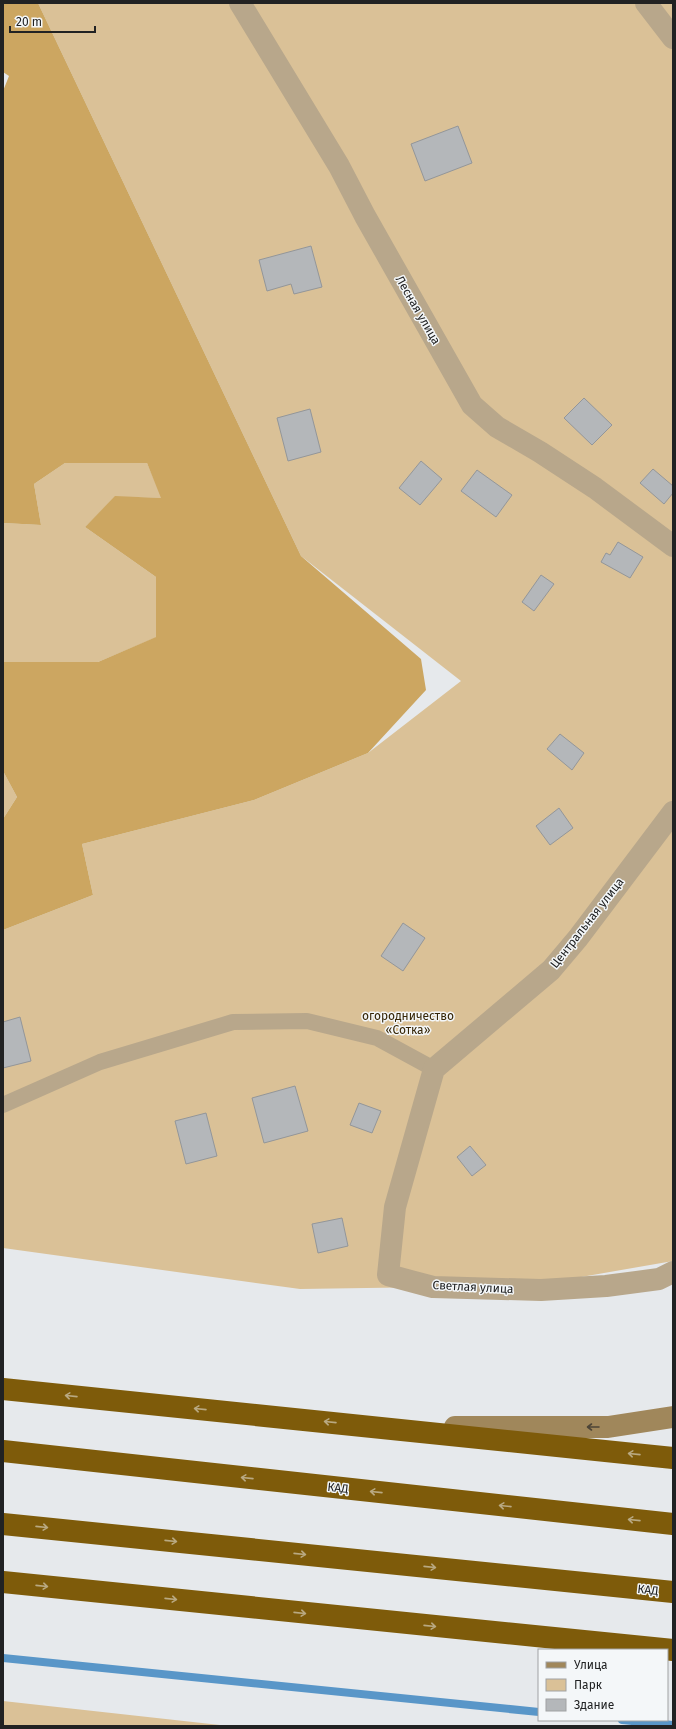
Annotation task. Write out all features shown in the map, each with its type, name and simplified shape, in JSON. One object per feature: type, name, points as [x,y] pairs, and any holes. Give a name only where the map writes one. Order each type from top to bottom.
[{"type":"highway","points":[[3,1389],[673,1458]]},
{"type":"highway","name":"КАД","points":[[3,1451],[673,1524]]},
{"type":"highway","name":"КАД","points":[[3,1524],[673,1592]]},
{"type":"highway","points":[[3,1582],[663,1649]]},
{"type":"main road","points":[[369,1426],[608,1427],[673,1417]]},
{"type":"street","name":"Лесная улица","points":[[240,3],[339,166],[364,216],[472,405],[497,427],[540,452],[596,488],[673,546]]},
{"type":"street","points":[[646,3],[673,38]]},
{"type":"street","name":"Центральная улица","points":[[434,1069],[551,970],[578,938],[673,812]]},
{"type":"street","name":"Светлая улица","points":[[434,1069],[395,1207],[388,1275],[433,1287],[541,1290],[606,1286],[659,1279],[673,1272]]},
{"type":"lane","points":[[3,1105],[100,1062],[232,1022],[307,1021],[377,1038],[434,1069]]},
{"type":"green space","name":"огородничество «Сотка»","points":[[38,3],[673,3],[673,1261],[506,1290],[433,1287],[300,1289],[3,1248],[3,930],[93,895],[82,844],[254,800],[368,753],[461,681],[301,556]]},
{"type":"green space","points":[[65,463],[147,463],[162,498],[115,497],[85,527],[156,577],[157,637],[98,662],[3,662],[3,523],[41,525],[34,484]]},
{"type":"green space","points":[[3,771],[17,797],[3,819]]},
{"type":"green space","points":[[3,1701],[229,1726],[3,1726]]},
{"type":"shaded area","points":[[3,3],[38,3],[301,556],[421,659],[426,690],[368,753],[254,800],[82,844],[93,895],[3,930],[3,819],[17,797],[3,771],[3,662],[98,662],[156,637],[156,577],[85,527],[115,496],[161,498],[147,463],[65,463],[34,484],[41,525],[3,523],[3,91],[9,76],[3,72]]},
{"type":"building","points":[[458,126],[472,163],[425,181],[411,144]]},
{"type":"building","points":[[311,246],[322,287],[294,294],[291,284],[267,291],[259,260]]},
{"type":"building","points":[[584,398],[612,425],[592,445],[564,418]]},
{"type":"building","points":[[310,409],[321,452],[288,461],[277,418]]},
{"type":"building","points":[[421,461],[442,479],[420,505],[399,488]]},
{"type":"building","points":[[653,469],[673,486],[673,493],[664,504],[640,483]]},
{"type":"building","points":[[477,470],[512,495],[496,517],[461,491]]},
{"type":"building","points":[[618,542],[643,557],[630,578],[601,562],[606,553],[610,555]]},
{"type":"building","points":[[541,575],[554,584],[534,611],[522,602]]},
{"type":"building","points":[[560,734],[584,753],[572,770],[547,749]]},
{"type":"building","points":[[559,808],[573,828],[550,845],[536,826]]},
{"type":"building","points":[[403,923],[425,938],[403,971],[381,956]]},
{"type":"building","points":[[20,1017],[31,1061],[3,1068],[3,1022]]},
{"type":"building","points":[[295,1086],[308,1131],[264,1143],[252,1098]]},
{"type":"building","points":[[359,1103],[381,1111],[372,1133],[350,1125]]},
{"type":"building","points":[[206,1113],[217,1156],[186,1164],[175,1121]]},
{"type":"building","points":[[470,1146],[486,1165],[472,1176],[457,1157]]},
{"type":"building","points":[[342,1218],[348,1246],[318,1253],[312,1224]]},
{"type":"waterway","points":[[3,1658],[538,1712]]},
{"type":"waterway","points":[[632,1721],[673,1725]]}]
